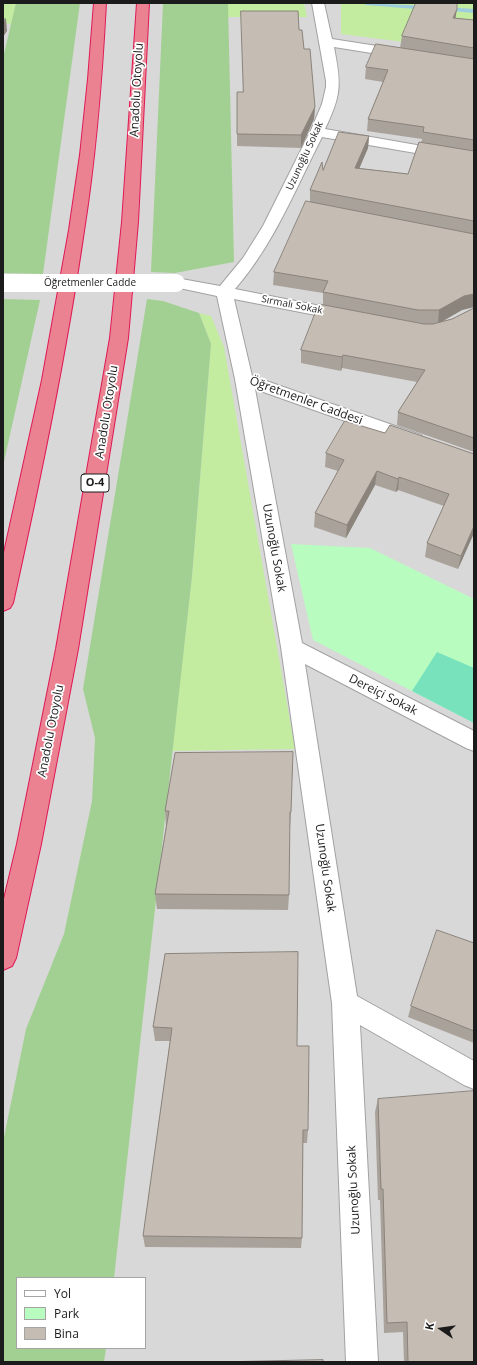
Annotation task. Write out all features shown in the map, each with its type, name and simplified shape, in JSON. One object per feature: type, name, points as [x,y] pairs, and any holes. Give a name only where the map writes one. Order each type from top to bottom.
[{"type":"highway","points":[[3,603],[59,339],[78,222],[98,44],[100,3]]},
{"type":"highway","name":"Anadolu Otoyolu","points":[[3,958],[29,844],[67,649],[119,338],[130,222],[143,3]]},
{"type":"street","name":"Uzunoğlu Sokak","points":[[224,292],[248,265],[260,247],[317,132],[331,96],[333,86],[327,42],[318,3]]},
{"type":"street","points":[[327,42],[412,56]]},
{"type":"street","points":[[317,132],[474,159]]},
{"type":"street","points":[[282,204],[298,207]]},
{"type":"street","name":"Öğretmenler Cadde","points":[[3,284],[176,283],[224,292]]},
{"type":"street","name":"Sırmalı Sokak","points":[[224,292],[362,319]]},
{"type":"street","name":"Öğretmenler Caddesi","points":[[224,292],[244,379],[430,445]]},
{"type":"street","name":"Uzunoğlu Sokak","points":[[244,379],[292,647],[344,1003],[362,1362]]},
{"type":"street","name":"Dereiçi Sokak","points":[[292,647],[474,742]]},
{"type":"street","points":[[344,1003],[474,1076]]},
{"type":"shaded area","points":[[3,3],[474,3],[474,1362],[3,1362]]},
{"type":"green space","points":[[3,3],[16,3],[12,24],[3,23]]},
{"type":"green space","points":[[16,3],[80,3],[43,274],[3,273],[3,58]]},
{"type":"green space","points":[[163,3],[228,3],[234,262],[175,273],[151,272]]},
{"type":"green space","points":[[228,3],[304,3],[307,17],[228,17]]},
{"type":"green space","points":[[341,3],[474,3],[474,32],[404,42],[341,34]]},
{"type":"green space","points":[[3,299],[40,300],[3,466]]},
{"type":"green space","points":[[147,299],[163,301],[199,313],[211,344],[192,576],[114,1277],[16,1277],[16,1349],[106,1349],[104,1362],[3,1362],[3,1142],[26,1029],[64,934],[92,801],[95,738],[83,689]]},
{"type":"green space","points":[[199,313],[211,316],[224,347],[295,749],[172,751],[192,576],[211,344]]},
{"type":"green space","points":[[291,544],[370,548],[474,599],[474,723],[313,640]]},
{"type":"green space","points":[[437,652],[474,668],[474,723],[412,691]]},
{"type":"building","points":[[416,3],[457,3],[457,9],[453,18],[474,20],[474,48],[402,36]]},
{"type":"building","points":[[241,11],[298,11],[299,30],[302,30],[304,49],[310,49],[315,107],[301,135],[237,134],[237,92],[243,92]]},
{"type":"building","points":[[376,44],[474,59],[474,140],[423,132],[424,127],[368,119],[388,70],[366,67]]},
{"type":"building","points":[[339,132],[369,136],[355,168],[408,174],[419,142],[474,151],[474,221],[310,190],[322,162],[323,170]]},
{"type":"building","points":[[306,201],[474,234],[474,294],[464,296],[439,310],[418,310],[323,292],[328,281],[274,272]]},
{"type":"building","points":[[319,304],[424,324],[433,324],[452,319],[474,308],[474,438],[398,412],[425,370],[343,355],[342,357],[301,350]]},
{"type":"building","points":[[345,421],[385,433],[390,425],[474,454],[474,526],[461,556],[427,543],[449,494],[399,477],[398,479],[377,471],[347,525],[315,513],[344,460],[326,453]]},
{"type":"building","points":[[293,752],[290,812],[289,895],[155,894],[169,811],[165,811],[175,753]]},
{"type":"building","points":[[437,930],[474,943],[474,1031],[411,1006]]},
{"type":"building","points":[[298,952],[297,1046],[309,1046],[308,1130],[303,1130],[302,1238],[143,1236],[172,1028],[153,1027],[165,954]]},
{"type":"building","points":[[474,1091],[474,1362],[408,1362],[407,1322],[387,1323],[383,1189],[381,1189],[378,1099]]},
{"type":"building","points":[[323,1360],[323,1362],[219,1362]]},
{"type":"waterway","points":[[366,3],[428,8]]},
{"type":"waterway","points":[[444,9],[474,11]]}]
